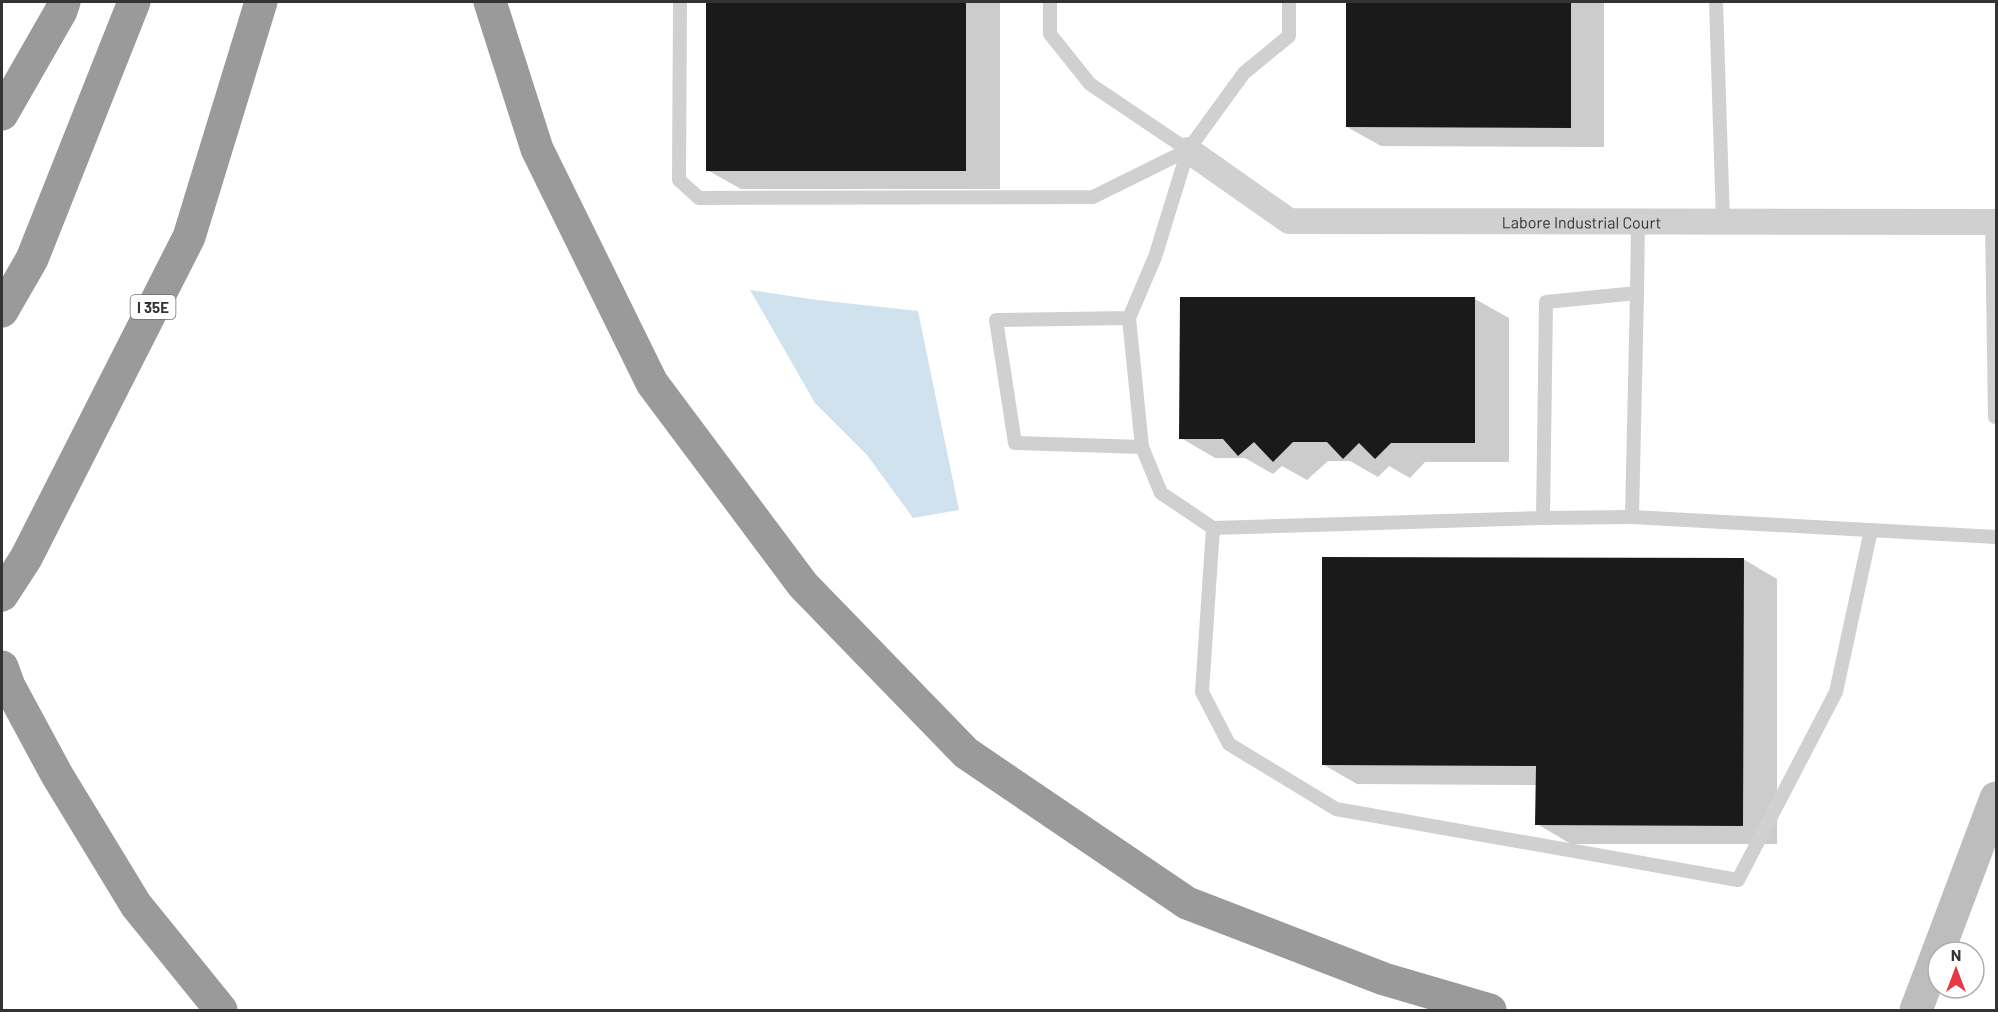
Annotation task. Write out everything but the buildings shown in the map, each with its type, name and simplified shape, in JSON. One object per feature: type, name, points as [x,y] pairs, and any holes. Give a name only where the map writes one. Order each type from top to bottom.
[{"type":"highway","points":[[2,114],[64,2]]},
{"type":"highway","points":[[2,311],[32,259],[134,2]]},
{"type":"highway","name":"I 35E","points":[[2,594],[26,558],[189,237],[261,2]]},
{"type":"highway","points":[[490,2],[537,149],[652,383],[803,585],[966,753],[1187,903],[1384,979],[1490,1011]]},
{"type":"highway","points":[[2,668],[9,686],[57,775],[136,905],[221,1011]]},
{"type":"street","name":"Labore Industrial Court","points":[[1188,150],[1289,221],[1994,222]]},
{"type":"street","points":[[1943,940],[1996,798]]},
{"type":"street","points":[[1916,1011],[1926,984]]},
{"type":"lane","points":[[680,2],[678,180],[699,198],[1093,197],[1188,150]]},
{"type":"lane","points":[[1050,2],[1050,34],[1090,84],[1188,150]]},
{"type":"lane","points":[[1289,2],[1289,36],[1244,73],[1188,150],[1155,257],[1129,318],[1142,447],[1161,493],[1213,528],[1632,517],[1996,537]]},
{"type":"lane","points":[[1716,2],[1723,222]]},
{"type":"lane","points":[[1632,517],[1638,222]]},
{"type":"lane","points":[[1994,222],[1995,417]]},
{"type":"lane","points":[[1543,518],[1546,302],[1638,293]]},
{"type":"lane","points":[[1129,318],[996,320],[1015,443],[1142,447]]},
{"type":"lane","points":[[1213,528],[1203,692],[1229,744],[1336,809],[1738,880],[1836,692],[1871,530]]},
{"type":"water","points":[[750,290],[918,311],[959,510],[913,518],[867,455],[815,403]]}]
